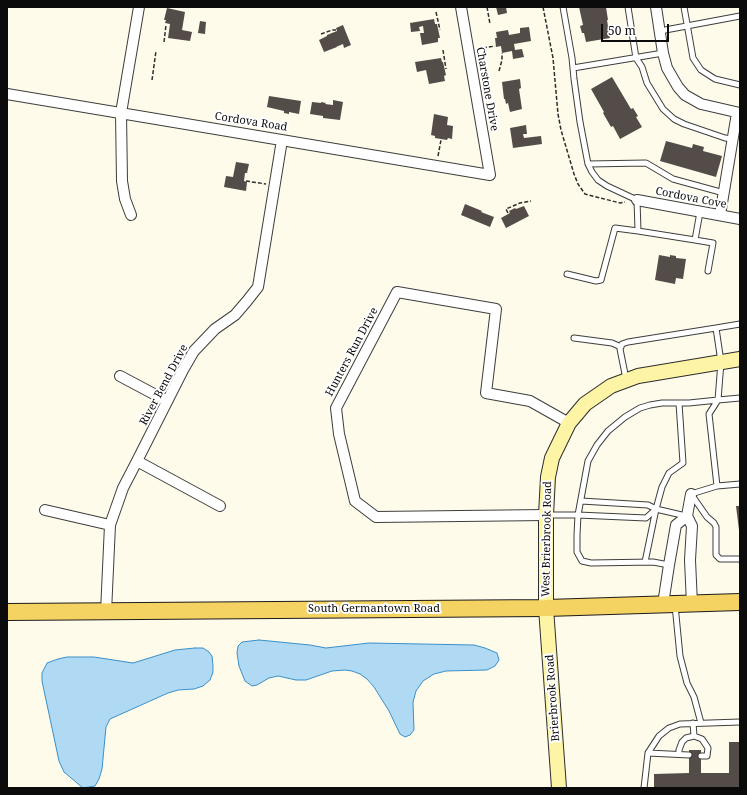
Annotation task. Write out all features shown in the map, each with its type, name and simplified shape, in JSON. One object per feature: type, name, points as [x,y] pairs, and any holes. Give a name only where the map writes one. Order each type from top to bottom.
[{"type":"main road","name":"South Germantown Road","points":[[7,612],[546,608],[740,602]]},
{"type":"street","points":[[131,215],[125,199],[122,181],[121,113],[139,7]]},
{"type":"street","name":"Charstone Drive","points":[[461,7],[490,175]]},
{"type":"street","points":[[656,7],[663,53],[667,68],[678,88],[701,104],[739,113],[720,215]]},
{"type":"street","name":"Cordova Road","points":[[7,94],[490,175]]},
{"type":"street","name":"River Bend Drive","points":[[106,612],[110,525],[123,488],[194,350],[215,329],[236,315],[258,286],[282,140]]},
{"type":"street","name":"Cordova Cove","points":[[637,200],[740,219]]},
{"type":"street","name":"Hunters Run Drive","points":[[546,515],[376,517],[355,501],[340,434],[336,408],[397,292],[496,309],[486,393],[530,400],[569,423]]},
{"type":"street","name":"West Brierbrook Road","points":[[546,608],[546,515],[548,477],[552,458],[569,423],[586,404],[611,386],[626,380],[638,376],[740,359]]},
{"type":"street","points":[[120,376],[167,401]]},
{"type":"street","points":[[137,462],[220,506]]},
{"type":"street","points":[[691,494],[687,516],[692,526],[690,560],[692,604]]},
{"type":"street","points":[[45,510],[110,525]]},
{"type":"street","points":[[669,604],[669,565],[676,525],[687,516]]},
{"type":"street","name":"Brierbrook Road","points":[[546,608],[559,788]]},
{"type":"lane","points":[[563,7],[580,122],[588,164],[598,180],[607,186],[637,200],[638,230]]},
{"type":"lane","points":[[628,7],[636,58],[642,67],[647,83],[663,108],[674,119],[684,124],[725,138],[733,139]]},
{"type":"lane","points":[[684,7],[693,58],[701,70],[715,79],[740,85]]},
{"type":"lane","points":[[660,31],[740,16]]},
{"type":"lane","points":[[573,68],[663,53]]},
{"type":"lane","points":[[588,164],[646,163],[673,179],[724,193]]},
{"type":"lane","points":[[696,240],[700,212]]},
{"type":"lane","points":[[567,274],[596,281],[601,280],[615,228],[638,230],[713,243],[708,271]]},
{"type":"lane","points":[[621,346],[622,344],[628,342],[740,324]]},
{"type":"lane","points":[[716,328],[721,362],[718,400],[709,414],[717,486]]},
{"type":"lane","points":[[574,338],[612,343],[621,346]]},
{"type":"lane","points":[[621,346],[620,349],[626,380]]},
{"type":"lane","points":[[669,565],[645,562],[582,561],[578,552],[578,515],[588,462],[597,445],[608,430],[640,408],[662,403],[740,398]]},
{"type":"lane","points":[[645,562],[662,487],[669,473],[683,463],[679,403]]},
{"type":"lane","points":[[740,484],[717,486],[691,494],[706,517],[716,527],[716,555],[720,559],[740,559]]},
{"type":"lane","points":[[581,500],[648,505],[656,509],[687,516]]},
{"type":"lane","points":[[546,515],[646,518],[656,509]]},
{"type":"lane","points":[[669,604],[687,683],[694,697],[702,723]]},
{"type":"lane","points":[[644,788],[648,753],[659,736],[668,728],[680,724],[740,722]]},
{"type":"lane","points":[[693,723],[694,736]]},
{"type":"lane","points":[[679,754],[682,742],[686,738],[694,736],[702,740],[708,748],[707,756],[701,756]]},
{"type":"lane","points":[[648,753],[689,755]]},
{"type":"path","points":[[487,7],[490,24]]},
{"type":"path","points":[[543,7],[553,58],[559,120],[570,164],[578,184],[585,194],[590,196],[620,203],[637,200]]},
{"type":"path","points":[[436,12],[440,30]]},
{"type":"path","points":[[164,42],[166,24]]},
{"type":"path","points":[[321,34],[336,30]]},
{"type":"path","points":[[475,49],[495,46]]},
{"type":"path","points":[[443,50],[446,69]]},
{"type":"path","points":[[152,80],[156,51]]},
{"type":"path","points":[[499,71],[502,53]]},
{"type":"path","points":[[436,166],[441,140]]},
{"type":"path","points":[[246,181],[274,185]]},
{"type":"path","points":[[508,213],[506,209],[520,203],[531,201]]},
{"type":"water","points":[[259,640],[326,648],[369,643],[474,645],[497,653],[499,660],[495,666],[487,670],[446,671],[434,674],[423,681],[416,691],[413,702],[414,730],[410,735],[405,737],[400,734],[389,711],[374,687],[367,679],[352,671],[332,671],[306,680],[296,680],[278,676],[269,678],[257,685],[252,686],[245,681],[239,666],[237,653],[238,646],[242,642]]},
{"type":"water","points":[[203,648],[212,656],[213,672],[210,680],[203,686],[194,689],[178,690],[168,693],[110,719],[106,727],[102,769],[95,786],[83,788],[64,772],[59,761],[42,681],[42,673],[47,663],[67,657],[94,657],[133,663],[175,650]]},
{"type":"building","points":[[496,7],[506,7],[507,13],[498,15]]},
{"type":"building","points":[[579,7],[606,7],[610,38],[586,42],[584,33],[582,33],[580,26],[583,25]]},
{"type":"building","points":[[167,8],[185,12],[182,30],[192,32],[190,41],[168,38],[170,24],[165,23],[166,20],[164,20]]},
{"type":"building","points":[[434,19],[435,24],[437,24],[440,38],[438,38],[438,42],[422,45],[420,33],[424,33],[423,26],[419,27],[420,31],[411,32],[410,23]]},
{"type":"building","points":[[200,21],[206,22],[205,34],[198,33]]},
{"type":"building","points":[[343,25],[351,45],[344,48],[343,44],[324,52],[319,40],[337,31],[336,28]]},
{"type":"building","points":[[529,27],[531,41],[514,44],[515,50],[522,49],[524,57],[513,59],[512,51],[502,53],[501,46],[496,47],[496,32],[508,30],[509,35],[520,33],[520,28]]},
{"type":"building","points":[[441,58],[446,75],[444,76],[445,81],[429,84],[426,70],[417,72],[415,62]]},
{"type":"building","points":[[612,77],[631,109],[633,108],[638,116],[636,117],[642,127],[620,139],[613,126],[611,127],[591,89]]},
{"type":"building","points":[[520,79],[521,88],[519,89],[522,109],[510,112],[508,103],[506,104],[504,99],[502,82]]},
{"type":"building","points":[[269,96],[301,101],[299,114],[289,112],[289,114],[284,113],[284,111],[267,107]]},
{"type":"building","points":[[333,100],[343,102],[340,120],[323,118],[323,116],[310,114],[312,102],[321,102],[333,105]]},
{"type":"building","points":[[434,114],[448,117],[447,125],[453,126],[452,139],[448,138],[447,140],[435,138],[435,136],[431,135]]},
{"type":"building","points":[[526,125],[527,134],[523,134],[524,138],[541,136],[542,144],[513,148],[510,128]]},
{"type":"building","points":[[666,141],[692,148],[693,144],[704,147],[703,151],[722,156],[716,177],[660,161]]},
{"type":"building","points":[[236,162],[249,164],[247,173],[245,173],[244,181],[247,182],[246,191],[224,187],[226,176],[233,177]]},
{"type":"building","points":[[465,204],[494,217],[490,227],[461,215]]},
{"type":"building","points":[[524,206],[529,216],[506,228],[501,218],[510,213],[509,211]]},
{"type":"building","points":[[659,255],[670,257],[670,255],[676,256],[676,258],[686,259],[683,279],[676,278],[675,284],[655,280]]},
{"type":"building","points":[[736,506],[740,506],[740,530],[739,530]]},
{"type":"building","points":[[729,742],[740,742],[740,788],[654,788],[654,774],[689,773],[689,750],[701,750],[701,773],[729,773]]}]
